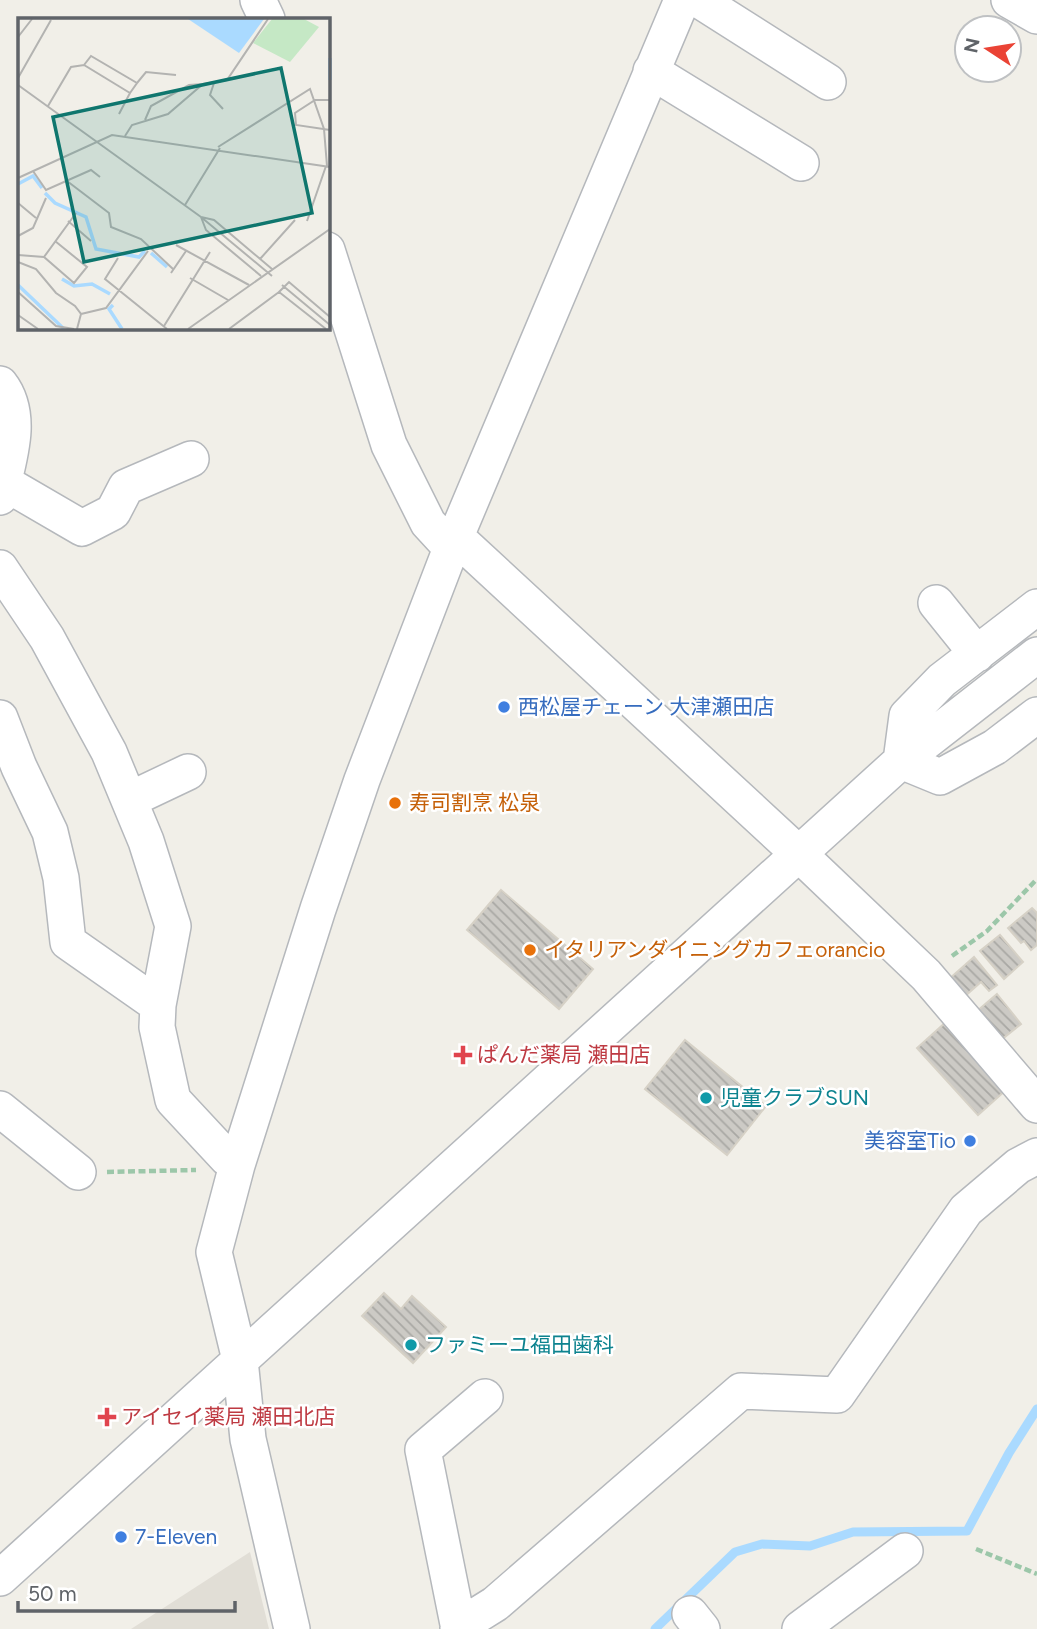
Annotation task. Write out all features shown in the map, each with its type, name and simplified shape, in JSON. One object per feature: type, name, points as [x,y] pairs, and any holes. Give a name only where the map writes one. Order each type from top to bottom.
[{"type":"street","points":[[258,0],[267,18]]},
{"type":"street","points":[[292,1629],[248,1439],[240,1360],[214,1252],[232,1162],[362,780],[453,542],[682,0]]},
{"type":"street","points":[[699,0],[828,82]]},
{"type":"street","points":[[1009,0],[1037,16]]},
{"type":"street","points":[[651,71],[801,163]]},
{"type":"street","points":[[329,256],[389,445],[428,523],[453,542],[799,854],[926,975],[1037,1105]]},
{"type":"street","points":[[0,384],[13,412],[11,448],[2,489],[82,528],[113,512],[126,487],[191,459]]},
{"type":"street","points":[[0,568],[47,638],[109,752],[146,841],[173,926],[158,1005],[157,1027],[173,1100],[232,1162]]},
{"type":"street","points":[[936,603],[976,654]]},
{"type":"street","points":[[901,761],[906,716],[942,680],[1037,607]]},
{"type":"street","points":[[0,1578],[901,761],[1037,655]]},
{"type":"street","points":[[901,761],[940,777],[995,747],[1037,715]]},
{"type":"street","points":[[0,718],[19,767],[50,832],[61,877],[68,942],[158,1005]]},
{"type":"street","points":[[129,800],[188,772]]},
{"type":"street","points":[[0,1108],[78,1172]]},
{"type":"street","points":[[485,1396],[423,1450],[458,1628],[495,1604],[741,1391],[837,1395],[965,1210],[1018,1166],[1037,1156]]},
{"type":"street","points":[[800,1629],[905,1551]]},
{"type":"path","points":[[926,975],[987,931],[1037,879]]},
{"type":"path","points":[[78,1172],[217,1170],[232,1162]]},
{"type":"path","points":[[976,1549],[1037,1574]]},
{"type":"shaded area","points":[[250,1552],[269,1629],[131,1629]]},
{"type":"building","name":"イタリアンダイニングカフェorancio","points":[[501,890],[593,969],[559,1009],[467,930]]},
{"type":"building","points":[[1032,908],[1037,913],[1037,945],[1031,950],[1008,928]]},
{"type":"building","points":[[1000,935],[1023,962],[1004,979],[980,951]]},
{"type":"building","points":[[974,957],[997,985],[989,991],[981,982],[964,997],[949,979]]},
{"type":"building","points":[[997,994],[1021,1024],[1001,1040],[977,1011]]},
{"type":"building","points":[[946,1022],[1006,1090],[978,1115],[917,1048]]},
{"type":"building","name":"児童クラブSUN","points":[[685,1040],[766,1106],[727,1155],[645,1089]]},
{"type":"building","name":"ファミーユ福田歯科","points":[[384,1293],[401,1309],[412,1296],[446,1327],[413,1363],[362,1316]]},
{"type":"waterway","points":[[655,1629],[735,1552],[762,1544],[810,1546],[853,1532],[967,1531],[1009,1453],[1037,1409]]},
{"type":"place","name":"西松屋チェーン 大津瀬田店","points":[[504,707]]},
{"type":"place","name":"寿司割烹 松泉","points":[[395,803]]},
{"type":"place","name":"イタリアンダイニングカフェorancio","points":[[530,950]]},
{"type":"place","name":"ぱんだ薬局 瀬田店","points":[[463,1055]]},
{"type":"place","name":"児童クラブSUN","points":[[706,1098]]},
{"type":"place","name":"美容室Tio","points":[[970,1141]]},
{"type":"place","name":"ファミーユ福田歯科","points":[[411,1345]]},
{"type":"place","name":"アイセイ薬局 瀬田北店","points":[[107,1417]]},
{"type":"place","name":"7-Eleven","points":[[121,1537]]}]
